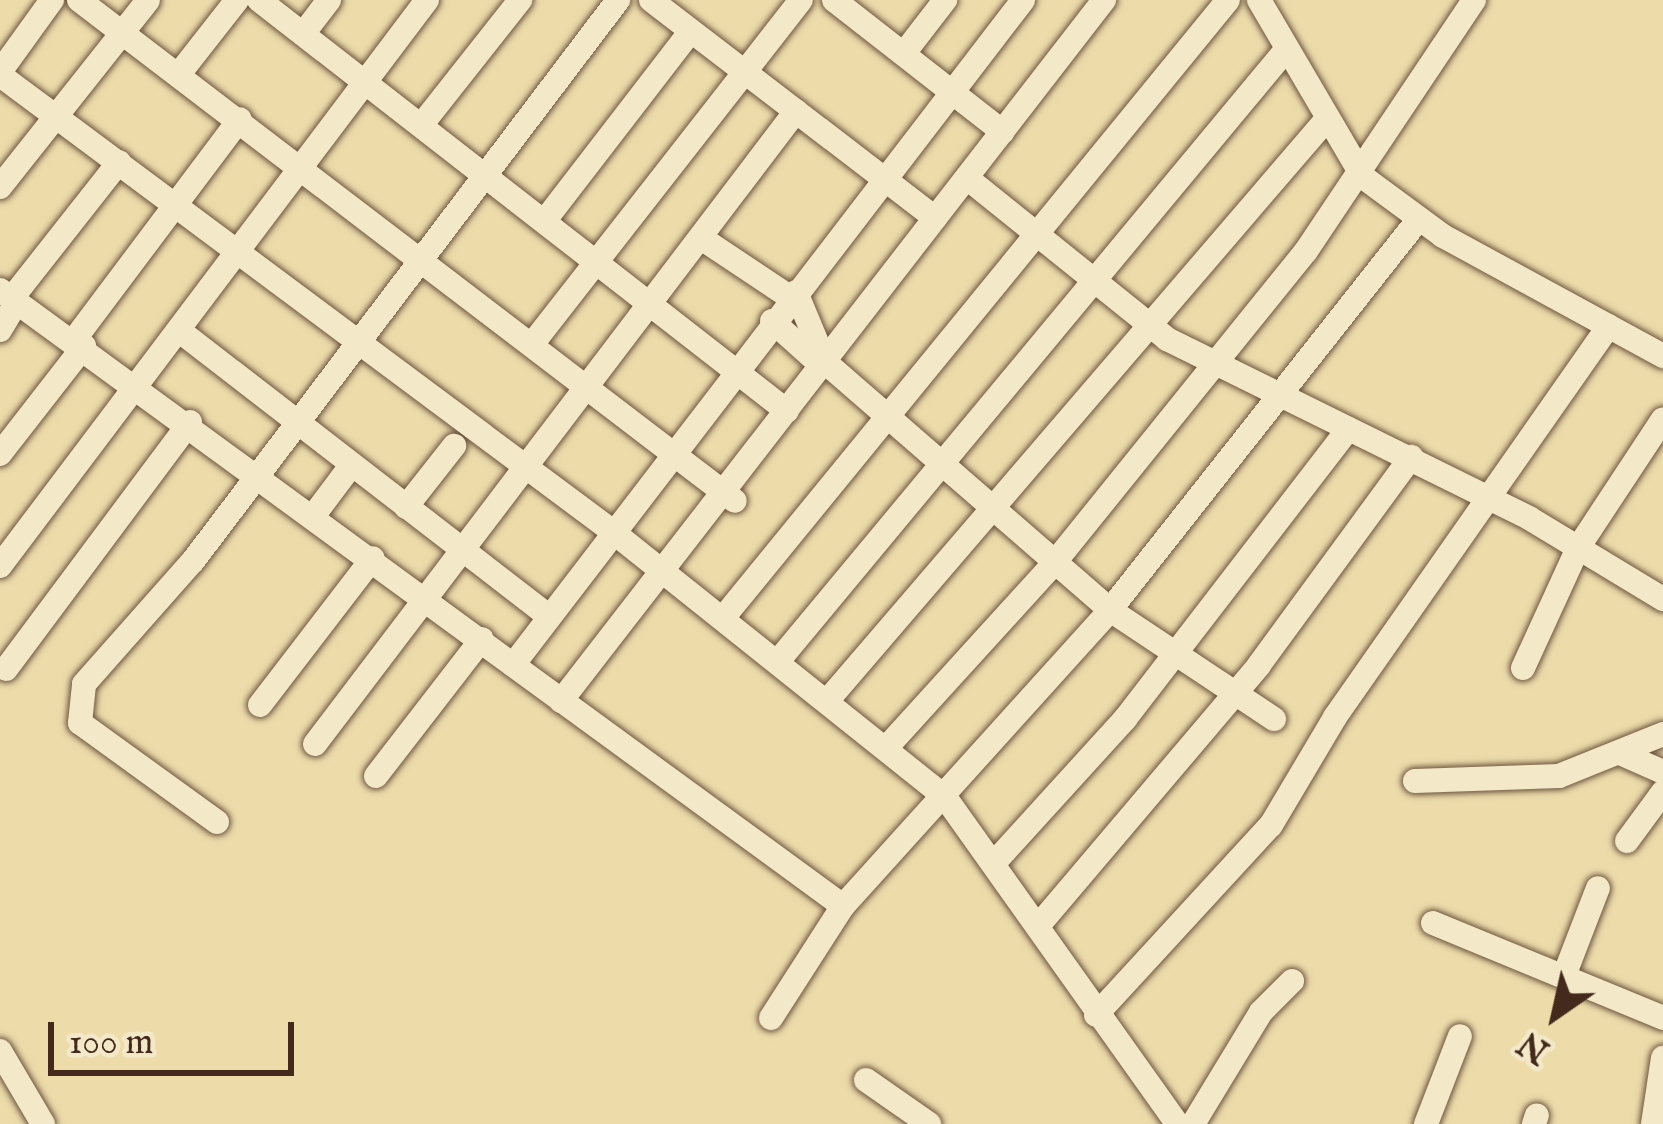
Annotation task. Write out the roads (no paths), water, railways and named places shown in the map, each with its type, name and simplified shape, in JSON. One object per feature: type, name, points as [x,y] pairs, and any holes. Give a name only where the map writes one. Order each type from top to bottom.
[{"type":"street","points":[[52,0],[0,74],[612,531],[945,797],[1177,1124]]},
{"type":"street","points":[[79,0],[302,165],[732,499]]},
{"type":"street","points":[[0,187],[148,0]]},
{"type":"street","points":[[179,74],[237,0]]},
{"type":"street","points":[[259,0],[489,173],[788,411]]},
{"type":"street","points":[[303,34],[329,0]]},
{"type":"street","points":[[0,566],[140,388],[427,0]]},
{"type":"street","points":[[423,123],[520,0]]},
{"type":"street","points":[[218,822],[93,735],[76,705],[618,0]]},
{"type":"street","points":[[651,0],[935,218]]},
{"type":"street","points":[[533,343],[801,0]]},
{"type":"street","points":[[905,52],[945,0]]},
{"type":"street","points":[[513,665],[772,320],[1023,0]]},
{"type":"street","points":[[561,701],[663,572],[732,499],[823,364],[1104,0]]},
{"type":"street","points":[[723,618],[1228,0]]},
{"type":"street","points":[[1259,0],[1285,51],[1364,177],[1418,220],[1663,356]]},
{"type":"street","points":[[886,748],[1054,562],[1364,177],[1474,0]]},
{"type":"street","points":[[846,4],[1003,131]]},
{"type":"street","points":[[546,220],[691,31]]},
{"type":"street","points":[[778,660],[1285,51]]},
{"type":"street","points":[[315,744],[458,547],[796,111]]},
{"type":"street","points":[[0,454],[240,119]]},
{"type":"street","points":[[828,700],[1326,120]]},
{"type":"street","points":[[0,330],[10,296],[119,162]]},
{"type":"street","points":[[967,178],[1152,328],[1214,366],[1411,457],[1663,599]]},
{"type":"street","points":[[771,1018],[843,906],[1110,610],[1418,220]]},
{"type":"street","points":[[701,238],[793,295],[823,364]]},
{"type":"street","points":[[10,296],[190,422],[843,906]]},
{"type":"street","points":[[772,320],[943,460],[1110,610],[1173,657],[1274,719]]},
{"type":"street","points":[[1096,1015],[1271,825],[1487,497],[1610,326]]},
{"type":"street","points":[[181,332],[289,424],[548,616]]},
{"type":"street","points":[[1523,668],[1578,548],[1663,418]]},
{"type":"street","points":[[6,669],[190,422]]},
{"type":"street","points":[[994,862],[1173,657],[1348,429]]},
{"type":"street","points":[[406,507],[454,446]]},
{"type":"street","points":[[1038,926],[1234,695],[1411,457]]},
{"type":"street","points":[[314,515],[350,467]]},
{"type":"street","points":[[260,705],[373,558]]},
{"type":"street","points":[[376,776],[482,639]]},
{"type":"street","points":[[1415,781],[1559,776],[1663,734]]},
{"type":"street","points":[[1620,753],[1663,772]]},
{"type":"street","points":[[1627,841],[1663,792]]},
{"type":"street","points":[[1564,976],[1598,888]]},
{"type":"street","points":[[1433,923],[1663,1018]]},
{"type":"street","points":[[1193,1124],[1261,1012],[1292,982]]},
{"type":"street","points":[[1434,1122],[1460,1036]]},
{"type":"street","points":[[0,1051],[40,1123]]},
{"type":"street","points":[[1653,1124],[1663,1058]]},
{"type":"street","points":[[866,1080],[929,1124]]}]
